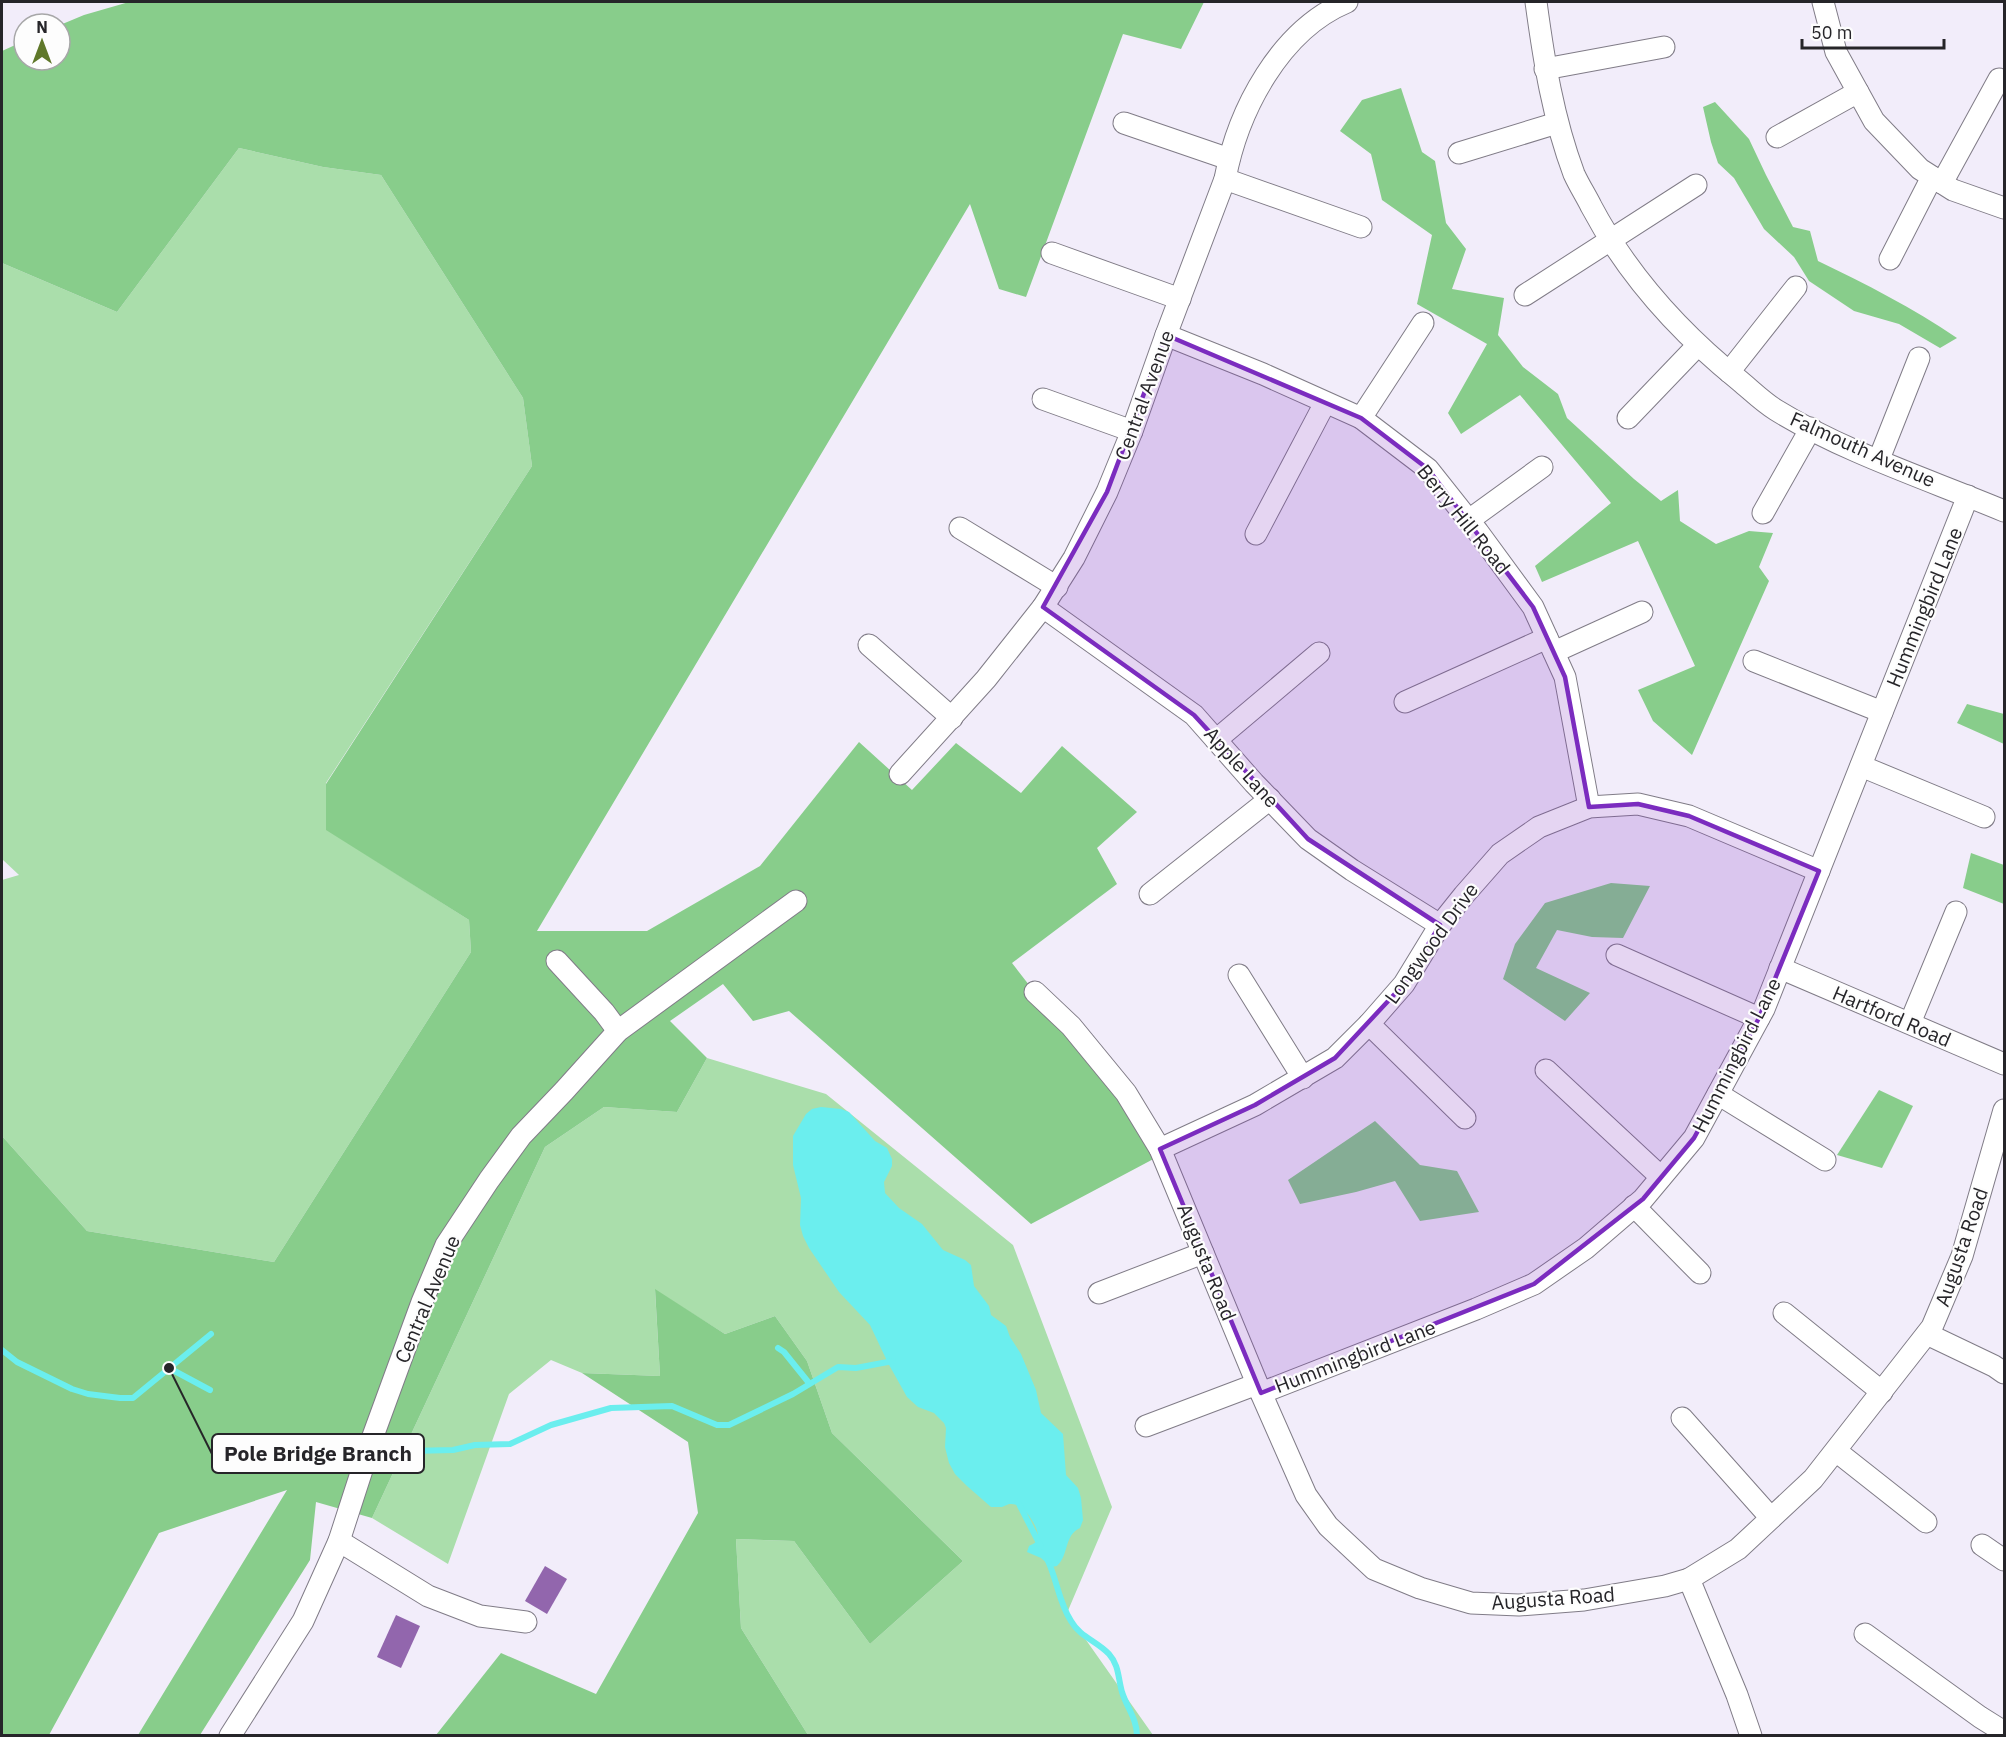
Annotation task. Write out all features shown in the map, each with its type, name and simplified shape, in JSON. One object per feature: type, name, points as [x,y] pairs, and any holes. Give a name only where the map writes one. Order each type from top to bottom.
[{"type":"street","name":"Central Avenue","points":[[900,774],[952,718],[1043,607],[1074,558],[1107,492],[1132,431],[1227,169],[1240,125],[1259,84],[1288,45],[1330,9],[1347,2]]},
{"type":"street","name":"Falmouth Avenue","points":[[1536,2],[1545,69],[1557,123],[1575,176],[1609,240],[1632,273],[1670,318],[1698,345],[1774,409],[1837,442],[2004,511]]},
{"type":"street","points":[[1823,2],[1836,52],[1874,121],[1920,169],[1953,190],[2004,208]]},
{"type":"street","points":[[1545,69],[1664,47]]},
{"type":"street","points":[[1890,259],[1999,79]]},
{"type":"street","points":[[1778,137],[1858,92]]},
{"type":"street","points":[[1124,123],[1360,227]]},
{"type":"street","points":[[1460,153],[1557,123]]},
{"type":"street","points":[[1525,295],[1696,185]]},
{"type":"street","points":[[1052,253],[1180,299]]},
{"type":"street","points":[[1729,372],[1796,287]]},
{"type":"street","points":[[1361,418],[1424,323]]},
{"type":"street","name":"Berry Hill Road","points":[[1166,335],[1263,374],[1361,418],[1428,469],[1533,607],[1565,676],[1589,807]]},
{"type":"street","points":[[1628,418],[1698,345]]},
{"type":"street","points":[[1879,459],[1919,358]]},
{"type":"street","points":[[1043,399],[1132,431]]},
{"type":"street","points":[[1256,534],[1325,403]]},
{"type":"street","points":[[1763,513],[1810,428]]},
{"type":"street","points":[[1469,520],[1542,467]]},
{"type":"street","name":"Hummingbird Lane","points":[[1146,1426],[1259,1388],[1476,1309],[1534,1284],[1586,1248],[1634,1206],[1661,1177],[1694,1138],[1760,1018],[1968,496]]},
{"type":"street","points":[[960,528],[1057,587]]},
{"type":"street","name":"Apple Lane","points":[[1043,607],[1194,715],[1308,839],[1352,870],[1440,925]]},
{"type":"street","points":[[1405,702],[1550,645],[1642,612]]},
{"type":"street","points":[[869,645],[952,718]]},
{"type":"street","points":[[1216,740],[1319,652]]},
{"type":"street","points":[[1754,661],[1882,712]]},
{"type":"street","points":[[1861,766],[1984,817]]},
{"type":"street","points":[[1150,894],[1270,799]]},
{"type":"street","name":"Longwood Drive","points":[[1160,1149],[1255,1105],[1335,1058],[1404,984],[1440,925],[1500,854],[1539,827],[1589,807],[1638,804],[1689,816],[1819,871]]},
{"type":"street","name":"Central Avenue","points":[[230,1736],[303,1621],[339,1541],[373,1436],[422,1302],[446,1245],[489,1180],[521,1136],[618,1031],[796,901]]},
{"type":"street","points":[[1910,1023],[1956,912]]},
{"type":"street","points":[[1617,955],[1760,1018]]},
{"type":"street","points":[[557,961],[604,1012],[618,1031]]},
{"type":"street","name":"Hartford Road","points":[[1780,968],[2004,1064]]},
{"type":"street","points":[[1239,975],[1304,1078]]},
{"type":"street","name":"Augusta Road","points":[[1035,992],[1071,1026],[1126,1093],[1160,1149],[1306,1495],[1328,1526],[1374,1569],[1420,1588],[1471,1603],[1520,1605],[1584,1600],[1665,1586],[1689,1579],[1738,1549],[1813,1479],[1932,1327],[1962,1256],[2004,1110]]},
{"type":"street","points":[[1369,1024],[1465,1118]]},
{"type":"street","points":[[1546,1070],[1661,1177]]},
{"type":"street","points":[[1718,1094],[1825,1160]]},
{"type":"street","points":[[1634,1206],[1700,1273]]},
{"type":"street","points":[[1099,1293],[1203,1253]]},
{"type":"street","points":[[1784,1313],[1882,1392]]},
{"type":"street","points":[[1927,1334],[2004,1373]]},
{"type":"street","points":[[1682,1418],[1771,1518]]},
{"type":"street","points":[[1836,1450],[1926,1522]]},
{"type":"street","points":[[339,1541],[428,1596],[480,1616],[526,1622]]},
{"type":"street","points":[[1982,1545],[2004,1560]]},
{"type":"street","points":[[1689,1579],[1737,1695],[1751,1736]]},
{"type":"street","points":[[1865,1634],[1980,1717],[1998,1726]]},
{"type":"highlighted area","points":[[1166,335],[1361,418],[1428,469],[1533,607],[1565,677],[1589,807],[1638,804],[1689,816],[1819,871],[1759,1018],[1694,1138],[1643,1199],[1534,1284],[1261,1393],[1160,1149],[1255,1105],[1335,1058],[1404,984],[1440,925],[1308,839],[1194,715],[1043,607],[1107,492]]},
{"type":"green space","points":[[129,2],[1204,2],[1181,49],[1123,34],[1026,297],[999,289],[970,204],[537,931],[647,931],[760,866],[859,742],[912,790],[956,743],[1021,793],[1062,746],[1137,812],[1097,848],[1117,884],[1012,963],[1161,1155],[1031,1224],[789,1011],[753,1021],[723,984],[670,1021],[707,1058],[677,1112],[604,1107],[545,1147],[372,1518],[316,1502],[310,1560],[200,1735],[138,1735],[287,1490],[159,1533],[49,1735],[2,1736],[2,1136],[87,1231],[274,1262],[471,952],[469,920],[326,830],[326,784],[532,466],[523,398],[381,175],[323,167],[239,148],[117,312],[2,263],[2,51],[12,46],[12,72],[72,72],[72,20]]},
{"type":"green space","points":[[1401,88],[1422,152],[1435,161],[1446,223],[1466,249],[1452,289],[1504,298],[1498,335],[1523,367],[1558,394],[1567,418],[1661,501],[1678,490],[1680,521],[1716,544],[1749,531],[1773,533],[1759,567],[1769,581],[1692,755],[1653,721],[1638,690],[1695,666],[1638,541],[1542,582],[1535,566],[1611,503],[1520,395],[1461,434],[1448,413],[1487,344],[1417,304],[1432,235],[1382,200],[1371,154],[1340,131],[1362,100]]},
{"type":"green space","points":[[1715,102],[1749,139],[1793,227],[1810,231],[1818,261],[1889,297],[1957,338],[1940,348],[1899,324],[1854,311],[1809,281],[1794,257],[1764,229],[1734,178],[1718,163],[1703,107]]},
{"type":"green space","points":[[239,148],[323,167],[381,175],[523,398],[532,466],[326,783],[326,829],[469,920],[471,952],[274,1262],[87,1231],[2,1136],[2,880],[19,875],[2,859],[2,263],[117,312]]},
{"type":"green space","points":[[1967,704],[2004,714],[2004,744],[1957,723]]},
{"type":"green space","points":[[1971,853],[2004,865],[2004,904],[1963,888]]},
{"type":"green space","points":[[1611,883],[1650,886],[1623,938],[1592,937],[1557,930],[1536,968],[1590,993],[1565,1021],[1503,979],[1515,944],[1545,903]]},
{"type":"green space","points":[[707,1058],[826,1094],[1013,1245],[1112,1507],[1067,1613],[1153,1735],[808,1735],[741,1628],[736,1539],[794,1541],[870,1644],[963,1561],[832,1433],[807,1361],[775,1316],[725,1334],[655,1290],[660,1376],[582,1373],[551,1360],[509,1394],[448,1564],[372,1518],[545,1147],[604,1107],[677,1112]]},
{"type":"green space","points":[[1879,1090],[1913,1106],[1882,1168],[1837,1155]]},
{"type":"green space","points":[[1375,1121],[1420,1165],[1457,1171],[1479,1212],[1420,1221],[1395,1181],[1300,1204],[1288,1180]]},
{"type":"green space","points":[[655,1289],[725,1334],[775,1316],[807,1361],[832,1433],[963,1561],[870,1644],[794,1541],[736,1539],[741,1628],[808,1735],[436,1735],[501,1653],[596,1694],[698,1513],[688,1442],[582,1373],[660,1376]]},
{"type":"water","points":[[821,1107],[849,1112],[875,1141],[887,1148],[892,1159],[892,1166],[884,1182],[885,1193],[899,1208],[922,1224],[943,1250],[971,1265],[974,1286],[989,1306],[991,1315],[1006,1326],[1021,1354],[1036,1390],[1041,1413],[1063,1434],[1066,1475],[1078,1488],[1083,1520],[1080,1528],[1071,1535],[1057,1566],[1051,1567],[1041,1558],[1027,1552],[1029,1546],[1037,1541],[1038,1533],[1023,1509],[1011,1504],[991,1507],[955,1474],[949,1463],[945,1447],[944,1423],[934,1413],[918,1407],[907,1397],[870,1325],[839,1292],[809,1248],[800,1225],[801,1198],[793,1165],[793,1136],[806,1114],[812,1109]]},
{"type":"building","points":[[545,1566],[567,1579],[547,1614],[525,1601]]},
{"type":"building","points":[[396,1615],[420,1626],[401,1668],[377,1657]]},
{"type":"waterway","points":[[2,1350],[17,1362],[72,1389],[88,1394],[133,1398],[211,1334]]},
{"type":"waterway","points":[[778,1348],[784,1352],[809,1383]]},
{"type":"waterway","points":[[374,1455],[382,1450],[393,1448],[409,1451],[453,1450],[475,1445],[510,1444],[551,1425],[611,1408],[672,1406],[717,1425],[729,1425],[793,1394],[838,1367],[856,1368],[893,1361]]},
{"type":"waterway","points":[[169,1368],[210,1390]]},
{"type":"waterway","points":[[1018,1502],[1041,1547]]},
{"type":"waterway","points":[[1048,1561],[1071,1621],[1079,1631],[1109,1654],[1115,1663],[1137,1736]]},
{"type":"place","name":"Pole Bridge Branch","points":[[169,1368]]}]
